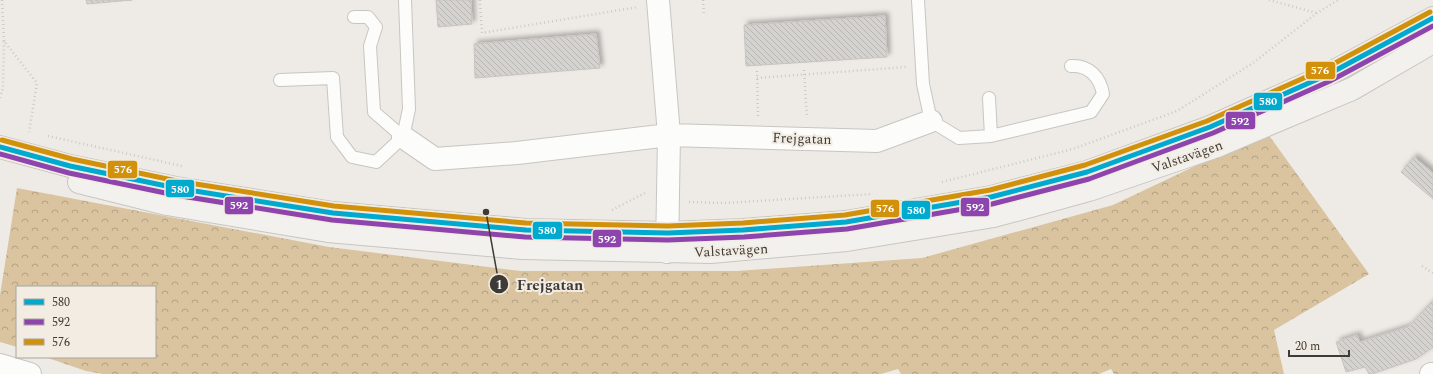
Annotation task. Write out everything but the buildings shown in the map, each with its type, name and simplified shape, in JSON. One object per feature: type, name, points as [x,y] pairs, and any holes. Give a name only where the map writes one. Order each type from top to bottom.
[{"type":"street","points":[[658,2],[669,135],[667,242]]},
{"type":"street","name":"Valstavägen","points":[[0,162],[167,204],[328,231],[522,248],[667,242],[743,230],[846,222],[991,197],[1087,172],[1225,121],[1327,75],[1433,18]]},
{"type":"street","name":"Valstavägen","points":[[0,147],[70,166],[176,188],[333,213],[667,242],[727,252],[847,240],[994,216],[1089,190],[1217,146],[1352,89],[1433,42]]},
{"type":"street","name":"Frejgatan","points":[[403,137],[435,159],[517,153],[669,135],[877,141],[931,121]]},
{"type":"street","points":[[0,365],[30,374]]},
{"type":"lane","points":[[280,80],[333,78],[337,137],[352,157],[376,162],[403,137],[409,109],[405,0]]},
{"type":"lane","points":[[918,0],[923,84],[931,121],[959,138],[991,136],[1091,112],[1103,94],[1101,83],[1090,71],[1080,66],[1071,66]]},
{"type":"lane","points":[[354,17],[368,17],[376,27],[370,46],[374,112],[403,137]]},
{"type":"lane","points":[[989,98],[991,136]]},
{"type":"path","points":[[0,98],[3,88],[4,41],[2,0]]},
{"type":"path","points":[[480,0],[482,34],[658,2]]},
{"type":"path","points":[[703,0],[704,15]]},
{"type":"path","points":[[1269,0],[1317,13]]},
{"type":"path","points":[[4,41],[37,83],[29,132]]},
{"type":"path","points":[[757,78],[922,65]]},
{"type":"path","points":[[804,70],[808,138]]},
{"type":"path","points":[[757,71],[758,137]]},
{"type":"path","points":[[1422,266],[1433,273]]},
{"type":"green space","points":[[1268,134],[1369,274],[1274,330],[1284,374],[1114,374],[1111,369],[1099,374],[901,374],[898,369],[881,374],[103,374],[86,371],[48,358],[156,358],[156,286],[16,286],[16,347],[0,342],[0,295],[17,188],[329,247],[521,271],[737,271],[922,258],[1113,205],[1212,158]]},
{"type":"transit line","name":"576","points":[[2,140],[72,159],[177,181],[334,206],[526,223],[668,226],[743,223],[845,215],[990,190],[1085,165],[1207,121],[1324,69],[1430,12]]},
{"type":"transit line","name":"580","points":[[0,147],[70,166],[176,188],[333,213],[526,230],[668,233],[743,230],[846,222],[991,197],[1087,172],[1210,127],[1327,75],[1433,18]]},
{"type":"transit line","name":"592","points":[[0,154],[69,173],[175,195],[332,220],[525,237],[668,240],[744,237],[847,229],[992,204],[1089,179],[1213,133],[1330,81],[1433,26]]},
{"type":"place","name":"Frejgatan","points":[[486,212]]}]
